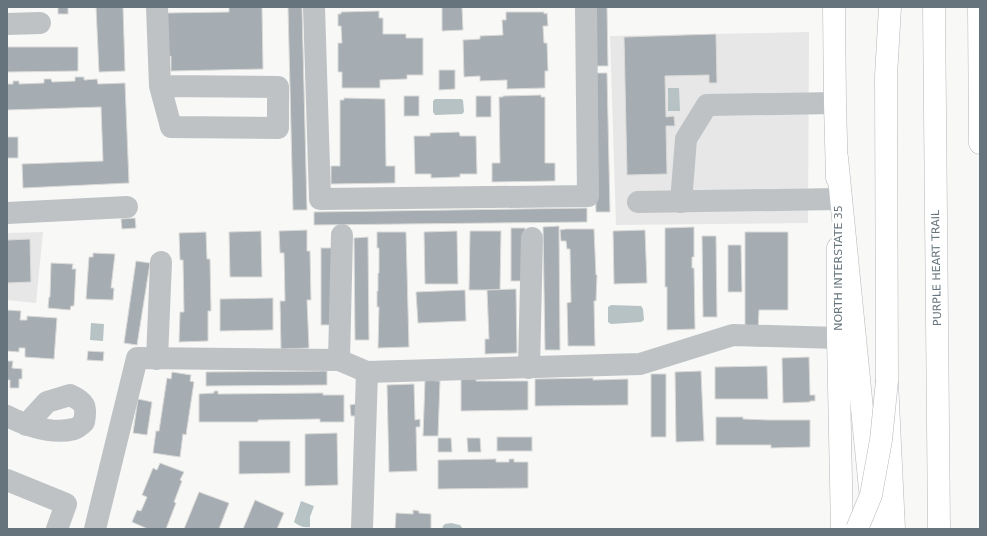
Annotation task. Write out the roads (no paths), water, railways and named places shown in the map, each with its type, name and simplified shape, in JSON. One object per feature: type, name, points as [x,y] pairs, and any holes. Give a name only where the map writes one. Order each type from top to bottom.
[{"type":"main road","name":"NORTH INTERSTATE 35","points":[[834,7],[842,529]]},
{"type":"main road","points":[[890,7],[886,76],[887,381],[894,529]]},
{"type":"main road","name":"PURPLE HEART TRAIL","points":[[934,7],[939,529]]},
{"type":"main road","points":[[979,7],[980,143]]},
{"type":"main road","points":[[837,158],[874,529]]},
{"type":"main road","points":[[857,529],[871,495],[881,440],[887,381]]},
{"type":"lane","points":[[158,7],[160,86],[171,127],[278,128],[278,88],[160,86]]},
{"type":"lane","points":[[314,7],[320,199],[588,196],[586,7]]},
{"type":"lane","points":[[12,18],[40,23]]},
{"type":"lane","points":[[681,202],[686,139],[707,105],[835,103]]},
{"type":"lane","points":[[638,202],[838,199]]},
{"type":"lane","points":[[7,213],[127,208]]},
{"type":"lane","points":[[339,360],[342,236]]},
{"type":"lane","points":[[529,368],[532,238]]},
{"type":"lane","points":[[157,358],[161,262]]},
{"type":"lane","points":[[95,529],[137,358],[339,360],[367,372],[529,368],[640,364],[733,336],[838,338]]},
{"type":"lane","points":[[362,529],[367,372]]},
{"type":"lane","points":[[7,416],[26,425]]},
{"type":"lane","points":[[7,480],[66,504],[57,529]]}]
